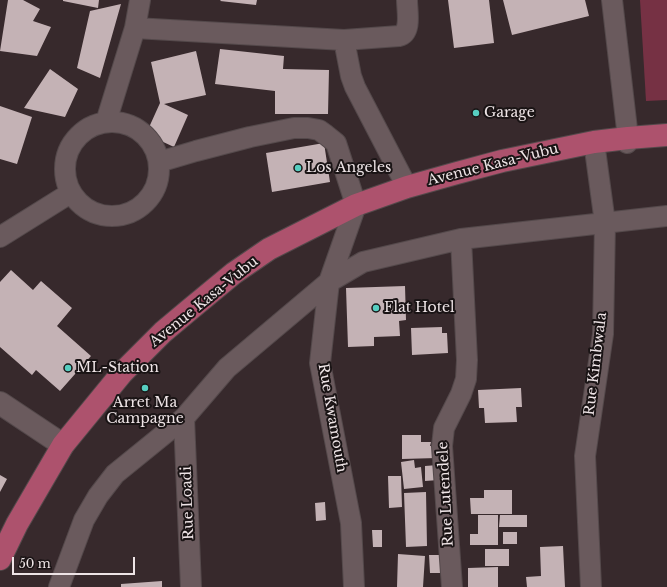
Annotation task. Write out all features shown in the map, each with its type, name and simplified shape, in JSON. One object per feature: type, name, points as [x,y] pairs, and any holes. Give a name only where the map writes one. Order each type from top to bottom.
[{"type":"main road","name":"Avenue Kasa-Vubu","points":[[0,559],[17,524],[63,445],[122,373],[162,332],[234,273],[269,249],[356,205],[407,187],[502,161],[594,142],[667,135]]},
{"type":"street","points":[[106,122],[135,28],[140,0]]},
{"type":"street","points":[[135,28],[344,40],[403,35],[407,28],[407,0]]},
{"type":"street","points":[[612,0],[627,140]]},
{"type":"street","points":[[344,40],[351,76],[355,88],[407,187]]},
{"type":"street","points":[[106,122],[124,123],[141,131],[153,145],[159,162],[157,185],[145,204],[125,215],[102,216],[82,206],[70,192],[65,166],[72,146],[86,130],[106,122]]},
{"type":"street","points":[[159,162],[196,151],[279,131],[294,128],[318,130],[336,143],[356,205]]},
{"type":"street","name":"Rue Kimbwala","points":[[591,587],[585,456],[603,334],[605,223],[594,142]]},
{"type":"street","points":[[0,237],[70,192]]},
{"type":"street","name":"Rue Kwamouth","points":[[354,587],[351,523],[320,363],[329,282],[356,205]]},
{"type":"street","points":[[59,587],[84,520],[98,496],[115,474],[184,418],[226,368],[329,282],[363,262],[461,239],[667,216]]},
{"type":"street","name":"Rue Lutendele","points":[[452,587],[442,446],[444,428],[461,394],[466,379],[467,360],[461,239]]},
{"type":"street","points":[[0,403],[63,445]]},
{"type":"street","name":"Rue Loadi","points":[[184,418],[192,587]]},
{"type":"shaded area","points":[[640,0],[667,0],[667,100],[646,101]]},
{"type":"building","points":[[8,0],[23,0],[40,9],[33,21],[51,27],[37,56],[0,51]]},
{"type":"building","points":[[63,0],[99,0],[98,8]]},
{"type":"building","points":[[257,0],[256,5],[220,1]]},
{"type":"building","points":[[448,0],[489,0],[494,43],[454,48]]},
{"type":"building","points":[[503,0],[585,0],[589,16],[512,35]]},
{"type":"building","points":[[121,4],[100,78],[77,68],[90,11]]},
{"type":"building","points":[[220,49],[284,56],[283,69],[329,70],[328,114],[275,114],[275,91],[215,84]]},
{"type":"building","points":[[196,51],[206,95],[164,104],[188,115],[174,147],[146,134],[160,103],[151,62]]},
{"type":"building","points":[[50,69],[78,89],[65,117],[24,108]]},
{"type":"building","points":[[0,106],[32,117],[17,164],[0,159]]},
{"type":"building","name":"Los Angeles","points":[[324,143],[330,182],[272,192],[266,153]]},
{"type":"building","points":[[11,270],[33,290],[41,281],[72,308],[57,326],[91,356],[60,391],[36,370],[32,375],[0,347],[0,282]]},
{"type":"building","points":[[405,286],[406,320],[399,321],[400,336],[374,337],[374,346],[348,347],[346,288]]},
{"type":"building","points":[[442,327],[442,333],[447,333],[448,353],[412,355],[411,328]]},
{"type":"building","points":[[521,388],[522,407],[516,407],[517,422],[485,423],[484,408],[479,408],[478,390]]},
{"type":"building","points":[[402,435],[421,435],[421,442],[431,442],[430,446],[437,446],[437,458],[402,459]]},
{"type":"building","points":[[414,460],[415,468],[421,467],[423,487],[404,489],[401,462]]},
{"type":"building","points":[[438,465],[439,480],[425,481],[425,466]]},
{"type":"building","points":[[0,475],[7,479],[0,492]]},
{"type":"building","points":[[388,476],[401,476],[402,507],[389,508]]},
{"type":"building","points":[[484,490],[512,490],[512,514],[471,514],[470,498],[484,498]]},
{"type":"building","points":[[426,492],[427,546],[406,547],[404,493]]},
{"type":"building","points":[[325,502],[326,520],[316,521],[315,503]]},
{"type":"building","points":[[478,515],[498,515],[498,545],[470,545],[470,534],[478,534]]},
{"type":"building","points":[[500,515],[527,515],[527,527],[499,527]]},
{"type":"building","points":[[372,530],[382,530],[382,547],[373,547]]},
{"type":"building","points":[[503,532],[517,532],[517,544],[503,544]]},
{"type":"building","points":[[563,546],[565,587],[527,587],[526,577],[541,576],[540,547]]},
{"type":"building","points":[[485,549],[509,549],[509,566],[485,566]]},
{"type":"building","points":[[398,554],[425,556],[423,587],[397,587]]},
{"type":"building","points":[[429,555],[444,555],[444,573],[430,573]]},
{"type":"building","points":[[498,567],[498,587],[468,587],[468,568]]},
{"type":"building","points":[[162,581],[162,587],[121,587],[121,584]]},
{"type":"place","name":"Garage","points":[[476,113]]},
{"type":"place","name":"Los Angeles","points":[[298,168]]},
{"type":"place","name":"Flat Hotel","points":[[376,308]]},
{"type":"place","name":"ML-Station","points":[[68,368]]},
{"type":"place","name":"Arret Ma Campagne","points":[[145,388]]}]
